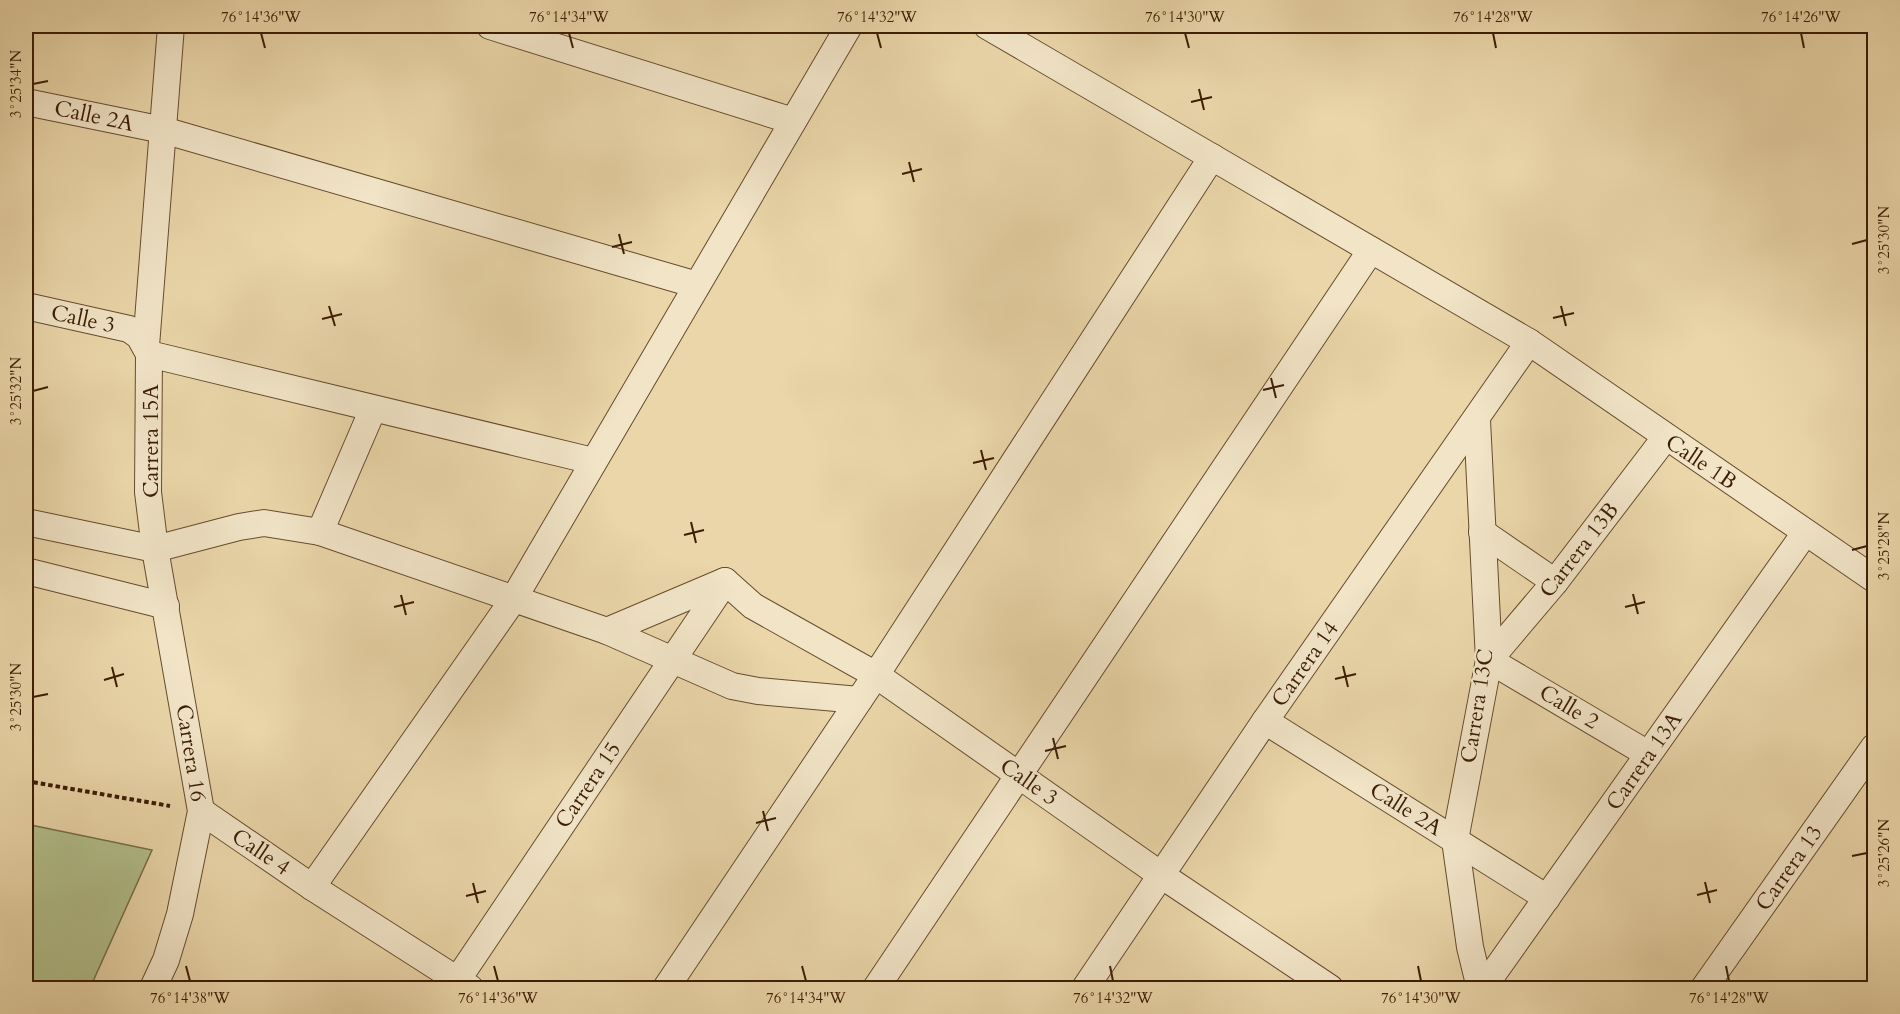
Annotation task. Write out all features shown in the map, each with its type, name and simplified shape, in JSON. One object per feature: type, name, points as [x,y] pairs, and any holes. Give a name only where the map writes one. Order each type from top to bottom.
[{"type":"street","name":"Carrera 15A","points":[[155,549],[148,492],[145,345],[171,26]]},
{"type":"street","points":[[490,26],[793,121]]},
{"type":"street","points":[[312,887],[513,600],[849,26]]},
{"type":"street","name":"Calle 1B","points":[[987,26],[1529,342],[1665,438],[1875,579]]},
{"type":"street","name":"Calle 2A","points":[[26,102],[163,130],[697,285]]},
{"type":"street","points":[[666,988],[876,675],[1212,157]]},
{"type":"street","points":[[876,988],[1371,250]]},
{"type":"street","name":"Calle 3","points":[[26,306],[115,325],[145,345],[373,410],[593,461]]},
{"type":"street","name":"Carrera 14","points":[[1085,988],[1265,721],[1477,420],[1529,342]]},
{"type":"street","points":[[320,532],[373,410]]},
{"type":"street","name":"Carrera 13C","points":[[1477,420],[1489,660],[1455,840],[1470,947],[1481,988]]},
{"type":"street","name":"Carrera 13B","points":[[1489,660],[1555,582],[1665,438]]},
{"type":"street","points":[[26,522],[155,549],[239,527],[264,523],[320,532],[607,631],[732,686],[758,691],[859,700]]},
{"type":"street","points":[[1482,532],[1555,582]]},
{"type":"street","name":"Carrera 13A","points":[[1481,988],[1805,533]]},
{"type":"street","name":"Carrera 16","points":[[153,988],[166,960],[180,914],[201,811],[155,549]]},
{"type":"street","points":[[26,572],[166,606]]},
{"type":"street","points":[[607,631],[725,581]]},
{"type":"street","name":"Calle 3","points":[[725,581],[753,606],[876,675],[1161,875],[1330,988]]},
{"type":"street","name":"Carrera 15","points":[[460,986],[725,581]]},
{"type":"street","name":"Calle 2","points":[[1489,660],[1648,754]]},
{"type":"street","name":"Calle 2A","points":[[1265,721],[1547,898]]},
{"type":"street","name":"Carrera 13","points":[[1704,988],[1872,756]]},
{"type":"street","name":"Calle 4","points":[[201,811],[460,986]]},
{"type":"path","points":[[26,781],[201,811]]},
{"type":"green space","points":[[26,824],[152,850],[90,988],[26,988]]}]
